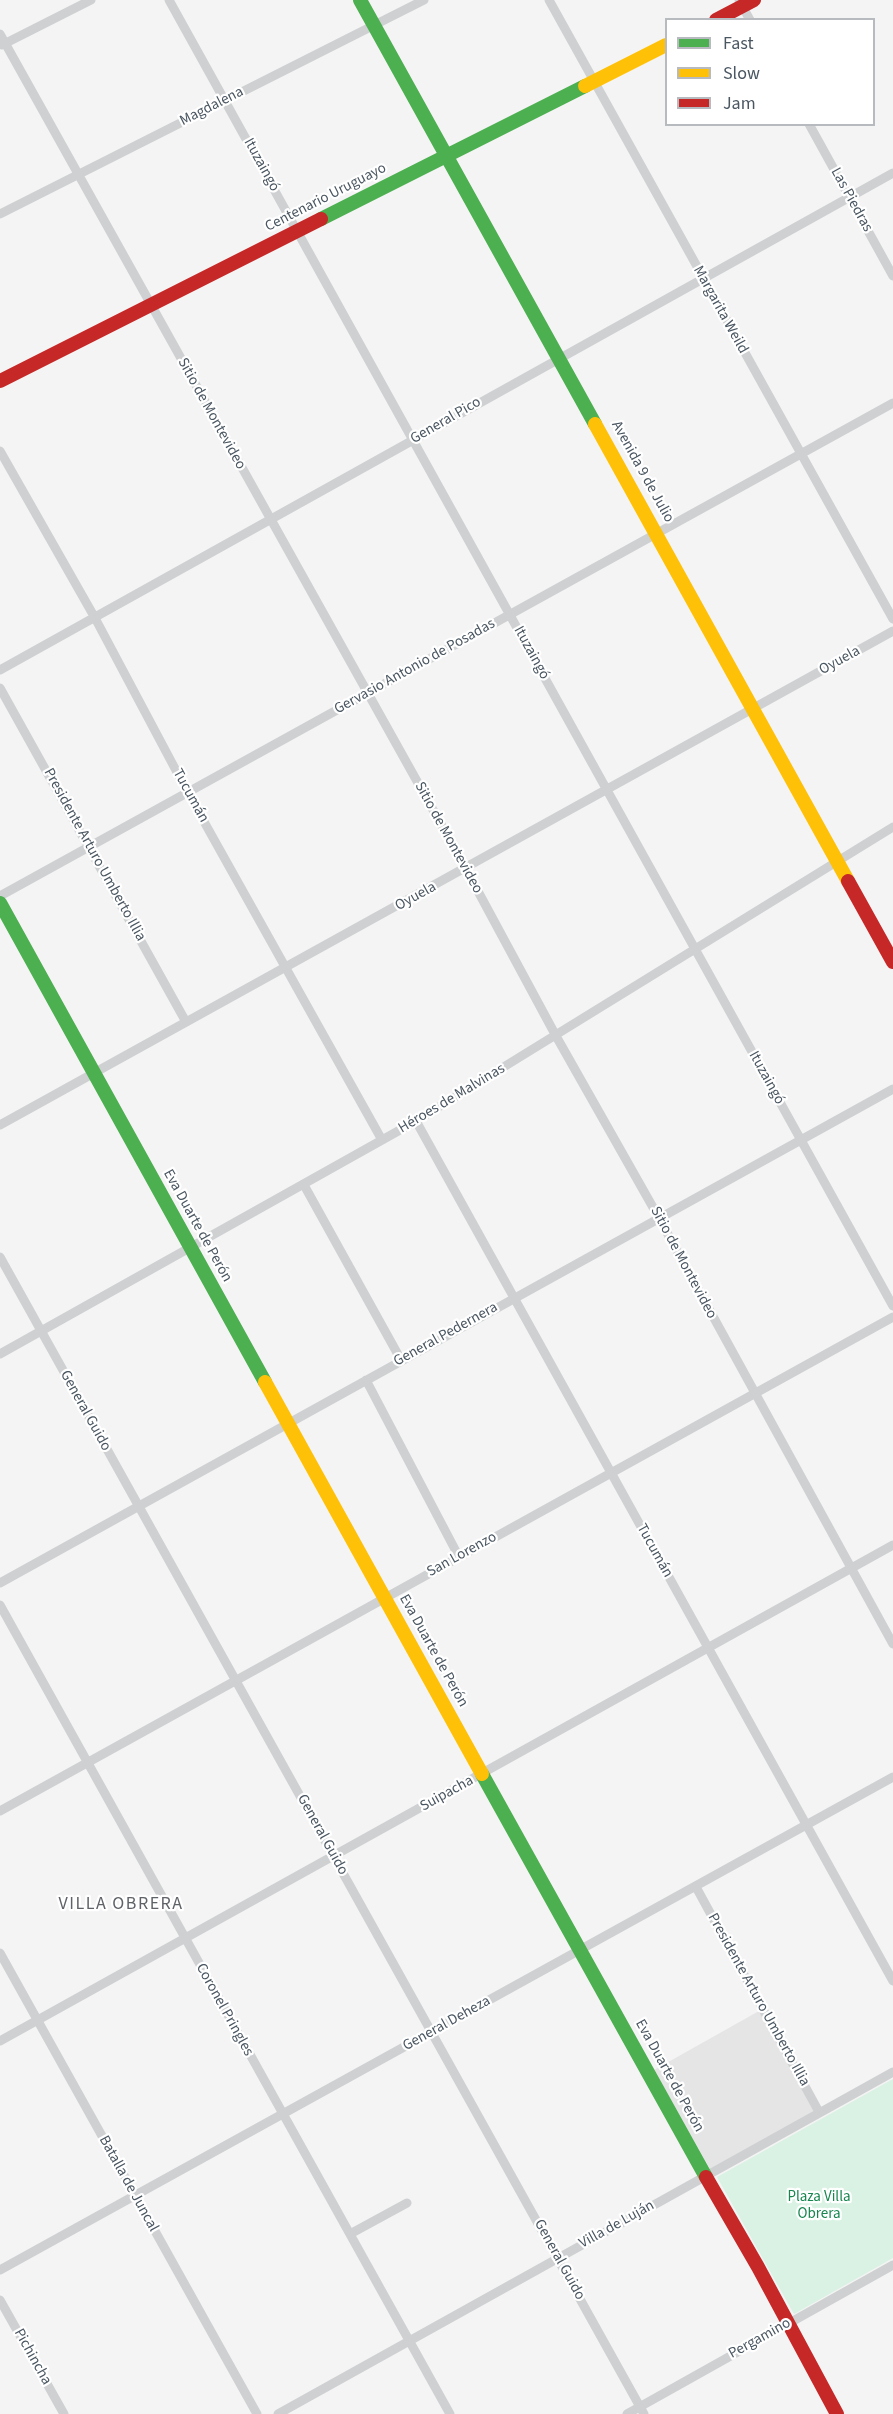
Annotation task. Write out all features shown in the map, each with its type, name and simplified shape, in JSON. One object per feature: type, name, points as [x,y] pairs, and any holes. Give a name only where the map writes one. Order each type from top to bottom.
[{"type":"main road","name":"Avenida 9 de Julio","points":[[360,0],[893,962]]},
{"type":"main road","points":[[719,18],[745,2]]},
{"type":"main road","name":"Centenario Uruguayo","points":[[0,381],[665,46]]},
{"type":"main road","name":"Eva Duarte de Perón","points":[[0,903],[287,1425],[719,2198],[837,2414]]},
{"type":"street","points":[[3,45],[91,0]]},
{"type":"street","name":"Ituzaingó","points":[[169,0],[608,790],[693,949],[893,1306]]},
{"type":"street","name":"Magdalena","points":[[0,214],[424,0]]},
{"type":"street","name":"Margarita Weild","points":[[549,0],[893,619]]},
{"type":"street","points":[[745,2],[749,18]]},
{"type":"street","name":"Sitio de Montevideo","points":[[0,34],[3,45],[151,304],[466,869],[893,1644]]},
{"type":"street","name":"Las Piedras","points":[[810,126],[893,276]]},
{"type":"street","name":"General Pico","points":[[0,670],[893,173]]},
{"type":"street","name":"Gervasio Antonio de Posadas","points":[[0,896],[893,403]]},
{"type":"street","name":"Tucumán","points":[[0,451],[95,618],[188,793],[382,1140]]},
{"type":"street","name":"Oyuela","points":[[0,1125],[893,631]]},
{"type":"street","name":"Presidente Arturo Umberto Illia","points":[[0,688],[186,1022]]},
{"type":"street","name":"Héroes de Malvinas","points":[[0,1354],[416,1121],[893,827]]},
{"type":"street","name":"General Pedernera","points":[[0,1583],[893,1089]]},
{"type":"street","name":"Tucumán","points":[[416,1121],[893,1981]]},
{"type":"street","points":[[304,1185],[401,1360]]},
{"type":"street","name":"General Guido","points":[[0,1257],[642,2410]]},
{"type":"street","name":"San Lorenzo","points":[[0,1811],[893,1317]]},
{"type":"street","points":[[366,1380],[459,1557]]},
{"type":"street","name":"Suipacha","points":[[0,2041],[893,1545]]},
{"type":"street","name":"Coronel Pringles","points":[[0,1605],[450,2414]]},
{"type":"street","name":"General Deheza","points":[[0,2270],[893,1777]]},
{"type":"street","name":"Presidente Arturo Umberto Illia","points":[[696,1887],[819,2112]]},
{"type":"street","name":"Batalla de Juncal","points":[[0,1953],[257,2414]]},
{"type":"street","name":"Villa de Luján","points":[[278,2414],[893,2072]]},
{"type":"street","points":[[350,2234],[407,2203]]},
{"type":"street","name":"Pergamino","points":[[627,2414],[642,2410],[788,2323],[893,2265]]},
{"type":"street","name":"Pichincha","points":[[0,2300],[64,2414]]},
{"type":"shaded area","points":[[759,2011],[814,2112],[710,2169],[654,2070]]},
{"type":"green space","name":"Plaza Villa Obrera","points":[[893,2079],[893,2258],[794,2314],[717,2177]]},
{"type":"traffic: fast","points":[[360,0],[595,424]]},
{"type":"traffic: fast","points":[[321,219],[585,86]]},
{"type":"traffic: fast","points":[[0,903],[265,1382]]},
{"type":"traffic: fast","points":[[482,1774],[706,2177]]},
{"type":"traffic: slow","points":[[585,86],[665,46]]},
{"type":"traffic: slow","points":[[595,424],[848,881]]},
{"type":"traffic: slow","points":[[265,1382],[482,1774]]},
{"type":"traffic: jam","points":[[720,18],[754,0]]},
{"type":"traffic: jam","points":[[0,381],[321,219]]},
{"type":"traffic: jam","points":[[848,881],[893,962]]},
{"type":"traffic: jam","points":[[706,2177],[758,2267],[837,2414]]},
{"type":"district","name":"VILLA OBRERA","points":[[121,1905]]}]
